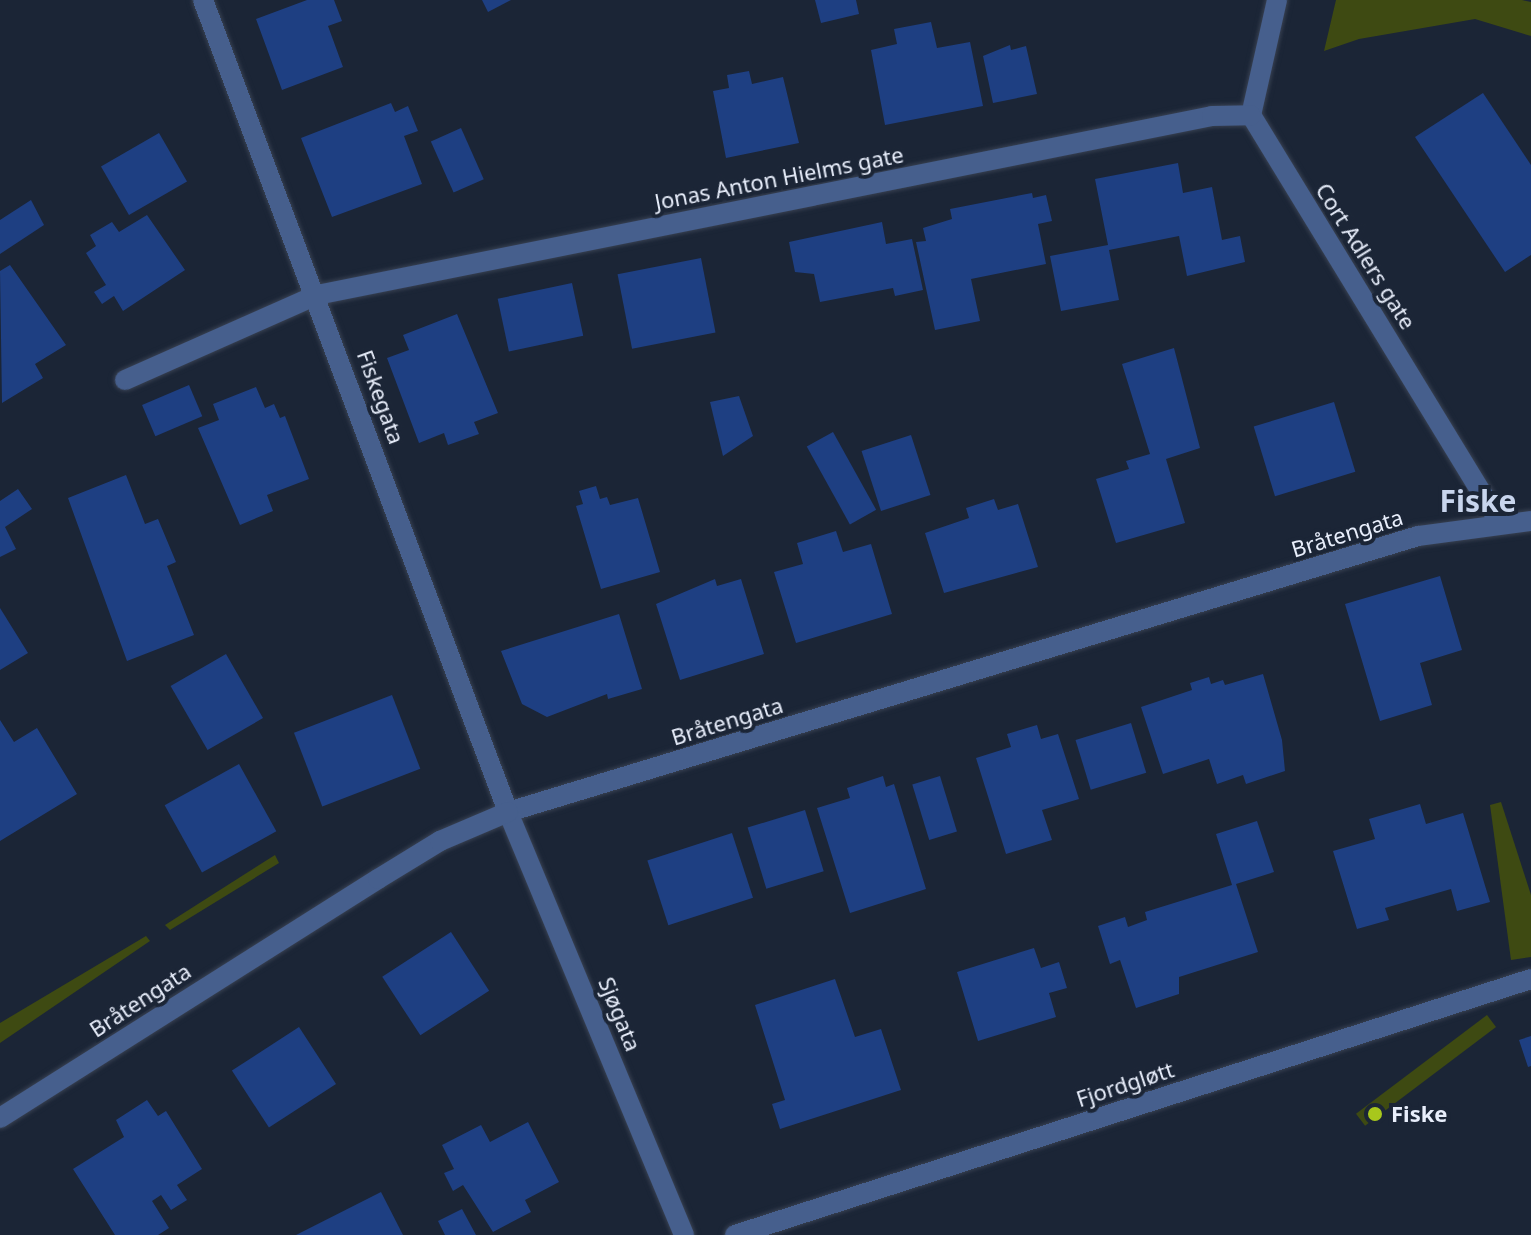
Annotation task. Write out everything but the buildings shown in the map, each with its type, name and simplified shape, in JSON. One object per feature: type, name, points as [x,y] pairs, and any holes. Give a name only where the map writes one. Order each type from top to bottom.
[{"type":"street","name":"Fiskegata","points":[[203,0],[317,295],[508,812]]},
{"type":"street","points":[[1251,115],[1277,0]]},
{"type":"street","name":"Jonas Anton Hielms gate","points":[[125,380],[317,295],[1165,125],[1251,115]]},
{"type":"street","name":"Cort Adlers gate","points":[[1251,115],[1500,523]]},
{"type":"street","name":"Bråtengata","points":[[0,1118],[403,864],[508,812],[1418,536],[1531,521]]},
{"type":"street","name":"Sjøgata","points":[[508,812],[684,1235]]},
{"type":"street","name":"Fjordgløtt","points":[[735,1235],[1531,979]]},
{"type":"green space","points":[[1336,0],[1522,0],[1531,2],[1531,36],[1475,19],[1359,39],[1324,51]]},
{"type":"green space","points":[[1501,802],[1531,895],[1531,957],[1511,960],[1490,805]]},
{"type":"green space","points":[[275,855],[279,863],[170,930],[165,925]]},
{"type":"green space","points":[[146,936],[150,941],[0,1043],[0,1023]]},
{"type":"green space","points":[[1487,1015],[1496,1027],[1365,1126],[1356,1114]]},
{"type":"place","name":"Fiske","points":[[1375,1114]]},
{"type":"district","name":"Fiske","points":[[1478,501]]}]
